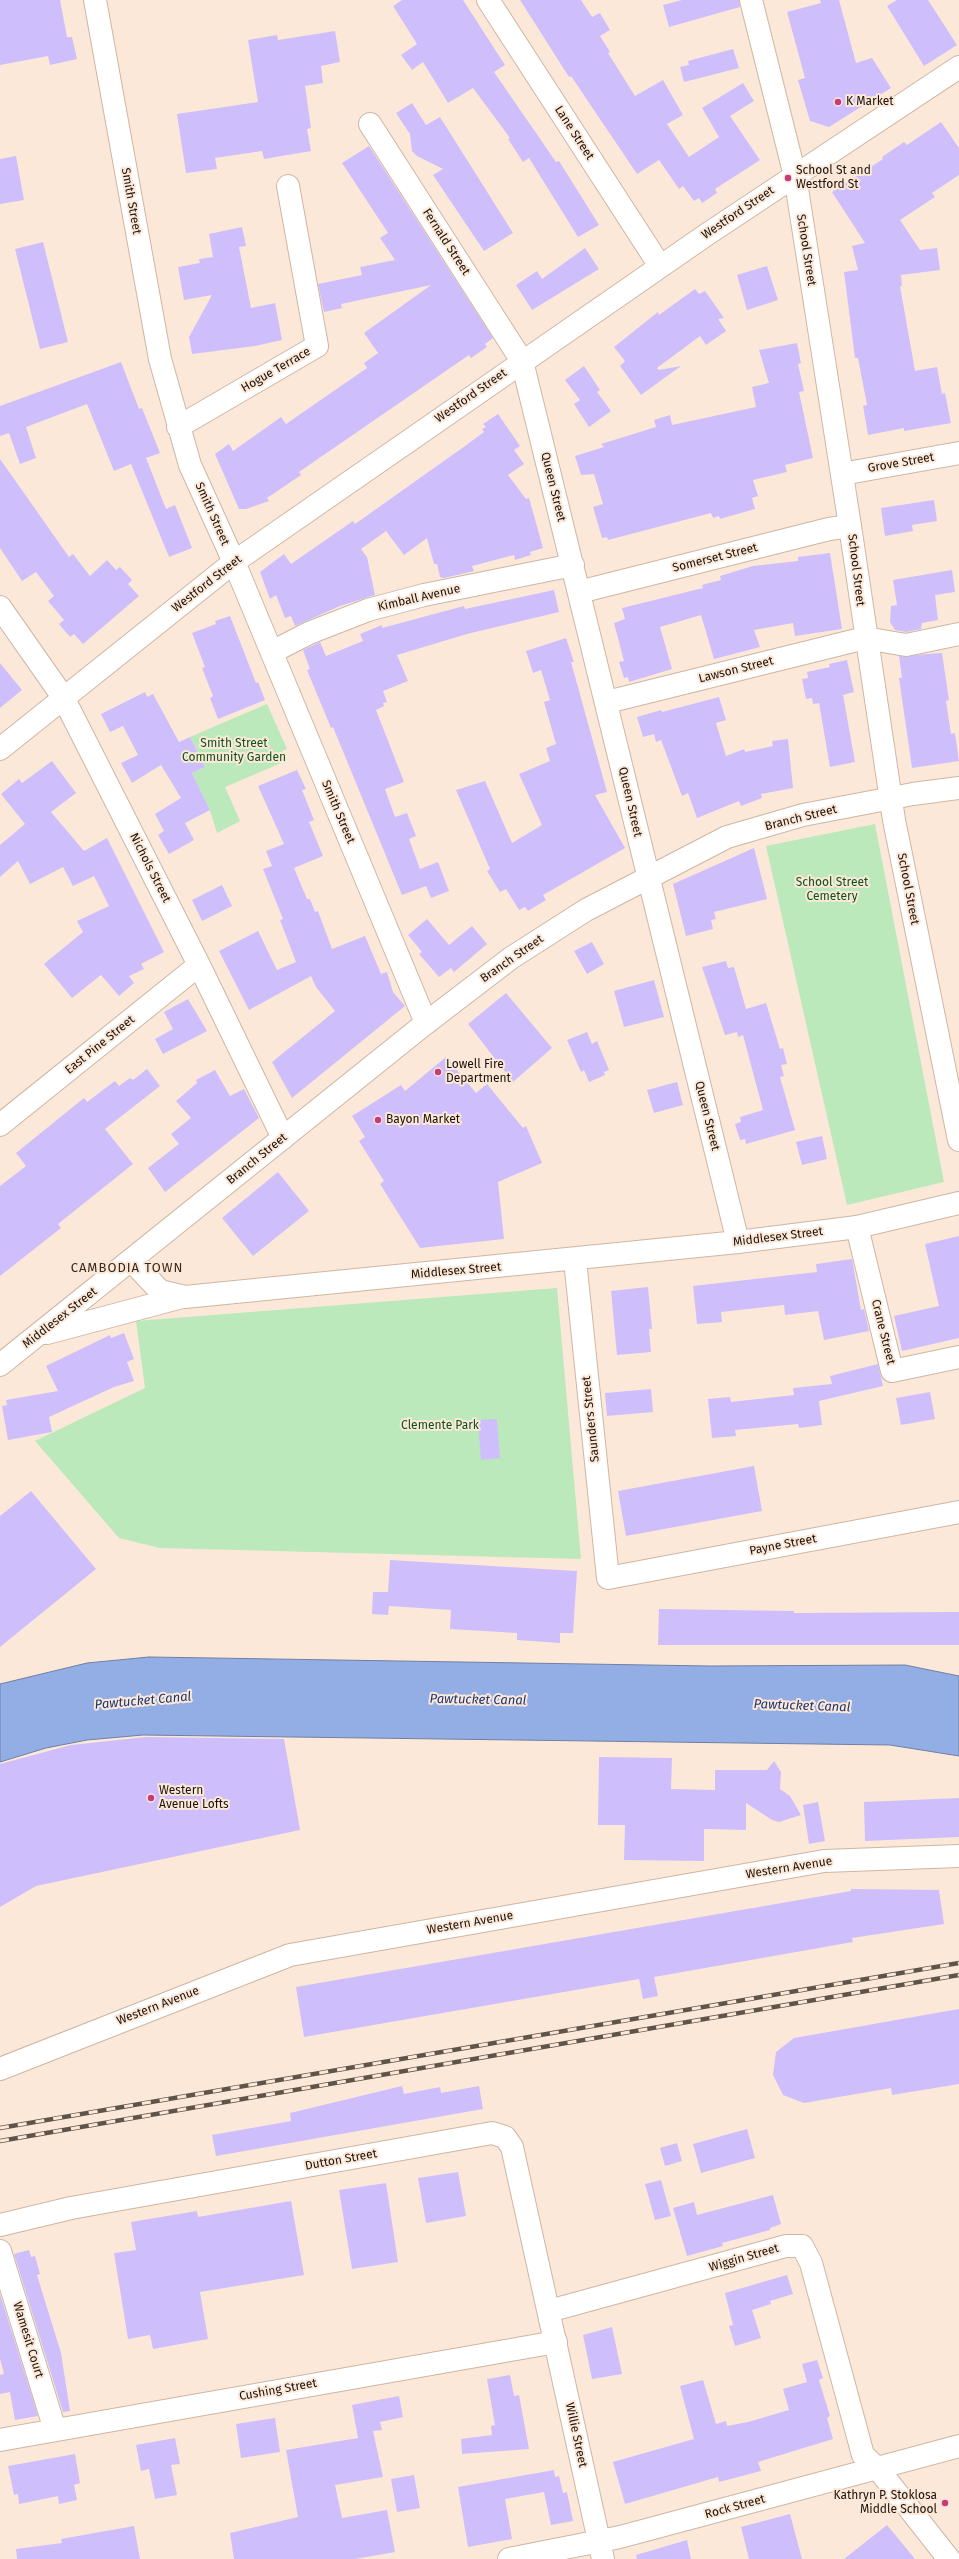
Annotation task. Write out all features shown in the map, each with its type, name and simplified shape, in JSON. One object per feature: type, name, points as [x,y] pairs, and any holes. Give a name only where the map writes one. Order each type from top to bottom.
[{"type":"street","name":"Smith Street","points":[[95,0],[157,346],[178,427],[190,465],[234,562],[426,1023]]},
{"type":"street","name":"Lane Street","points":[[488,0],[660,266]]},
{"type":"street","name":"School Street","points":[[751,0],[795,176],[850,526],[865,638],[890,798],[959,1140]]},
{"type":"street","name":"Westford Street","points":[[0,749],[234,562],[660,266],[959,67]]},
{"type":"street","name":"Fernald Street","points":[[370,124],[522,361]]},
{"type":"street","name":"Hogue Terrace","points":[[178,427],[317,346],[288,186]]},
{"type":"street","name":"Queen Street","points":[[522,361],[738,1242]]},
{"type":"street","name":"Grove Street","points":[[842,474],[959,453]]},
{"type":"street","name":"Somerset Street","points":[[579,592],[829,529],[850,526]]},
{"type":"street","name":"Kimball Avenue","points":[[272,652],[310,633],[368,610],[424,595],[573,565]]},
{"type":"street","name":"Nichols Street","points":[[0,607],[64,697],[199,965],[283,1138]]},
{"type":"street","points":[[865,638],[906,645],[959,634]]},
{"type":"street","name":"Lawson Street","points":[[606,702],[865,638]]},
{"type":"street","name":"Branch Street","points":[[131,1260],[426,1023],[511,958],[586,910],[648,876],[727,837],[803,815],[890,798],[959,788]]},
{"type":"street","name":"East Pine Street","points":[[0,1126],[199,965]]},
{"type":"street","name":"Middlesex Street","points":[[0,1365],[131,1260],[160,1291],[186,1297],[575,1260],[738,1242],[857,1227],[959,1203]]},
{"type":"street","name":"Crane Street","points":[[857,1227],[892,1371],[959,1357]]},
{"type":"street","name":"Saunders Street","points":[[575,1260],[608,1578]]},
{"type":"street","points":[[37,1336],[186,1297]]},
{"type":"street","name":"Payne Street","points":[[608,1578],[959,1512]]},
{"type":"street","name":"Western Avenue","points":[[0,2069],[290,1955],[824,1861],[959,1856]]},
{"type":"street","name":"Dutton Street","points":[[0,2225],[71,2208],[499,2134],[509,2141],[512,2147],[549,2311]]},
{"type":"street","name":"Wiggin Street","points":[[549,2311],[786,2246],[802,2246],[810,2263],[863,2455],[878,2469]]},
{"type":"street","name":"Wamesit Court","points":[[0,2251],[55,2430]]},
{"type":"street","name":"Willie Street","points":[[549,2311],[601,2550]]},
{"type":"street","name":"Cushing Street","points":[[0,2440],[556,2342]]},
{"type":"street","name":"Rock Street","points":[[509,2559],[601,2550],[959,2446]]},
{"type":"street","points":[[878,2469],[949,2559]]},
{"type":"green space","name":"Smith Street Community Garden","points":[[267,704],[287,749],[282,751],[286,761],[225,787],[240,821],[217,833],[210,810],[192,773],[205,767],[190,737]]},
{"type":"green space","name":"School Street Cemetery","points":[[875,824],[944,1182],[847,1205],[766,846]]},
{"type":"green space","name":"Clemente Park","points":[[557,1288],[581,1559],[160,1548],[119,1538],[35,1441],[145,1388],[136,1321]]},
{"type":"water","name":"Pawtucket Canal","points":[[149,1657],[710,1666],[905,1665],[959,1676],[959,1756],[890,1745],[143,1735],[87,1740],[46,1748],[0,1762],[0,1684],[87,1663]]},
{"type":"building","points":[[0,0],[60,0],[67,37],[72,37],[77,59],[50,65],[48,56],[0,65]]},
{"type":"building","points":[[402,0],[463,0],[505,65],[494,72],[556,162],[559,161],[599,225],[578,237],[529,158],[523,162],[508,139],[510,138],[473,88],[448,103],[423,62],[412,70],[401,55],[417,44],[393,6]]},
{"type":"building","points":[[520,0],[581,0],[592,17],[600,13],[610,30],[600,36],[610,52],[608,53],[635,96],[663,80],[683,115],[667,124],[689,157],[719,137],[702,108],[743,83],[754,101],[730,116],[760,160],[715,189],[717,193],[702,203],[699,198],[694,201],[683,186],[679,189],[659,160],[637,174],[571,76],[569,77]]},
{"type":"building","points":[[682,0],[739,0],[740,7],[669,27],[663,5]]},
{"type":"building","points":[[820,0],[839,0],[856,63],[872,58],[891,88],[829,127],[810,121],[798,80],[805,78],[787,12],[821,3]]},
{"type":"building","points":[[897,0],[928,0],[957,45],[924,66],[887,6]]},
{"type":"building","points":[[335,31],[340,62],[321,66],[323,83],[305,86],[311,128],[307,129],[311,151],[264,159],[262,151],[215,158],[217,169],[186,173],[177,114],[258,102],[248,40],[277,35],[278,40]]},
{"type":"building","points":[[733,49],[739,68],[684,82],[680,67],[689,65],[688,61]]},
{"type":"building","points":[[412,103],[426,125],[440,117],[513,233],[484,251],[433,175],[443,169],[417,156],[412,151],[410,134],[396,113]]},
{"type":"building","points":[[941,122],[959,148],[959,175],[932,193],[935,197],[900,220],[920,250],[937,248],[940,270],[901,275],[902,286],[900,286],[915,371],[937,367],[942,394],[945,393],[951,423],[904,431],[904,428],[868,435],[863,406],[867,405],[858,358],[855,358],[844,272],[858,270],[852,246],[865,243],[832,192],[883,159],[882,157],[904,142],[907,145]]},
{"type":"building","points":[[369,146],[493,338],[485,344],[487,347],[471,358],[469,355],[299,472],[301,475],[267,498],[269,501],[246,509],[239,509],[215,454],[229,444],[233,451],[281,417],[286,424],[367,368],[364,363],[378,353],[364,333],[431,285],[341,304],[342,308],[324,312],[318,284],[362,275],[360,267],[395,260],[380,238],[388,233],[342,163]]},
{"type":"building","points":[[16,156],[24,200],[0,204],[0,159]]},
{"type":"building","points":[[242,227],[246,246],[239,247],[251,308],[275,303],[282,340],[255,346],[192,354],[189,337],[212,295],[184,300],[178,267],[200,263],[199,259],[213,257],[209,234]]},
{"type":"building","points":[[43,242],[68,342],[40,349],[15,249]]},
{"type":"building","points":[[585,248],[599,269],[532,310],[516,285],[537,271],[542,279]]},
{"type":"building","points":[[767,266],[778,300],[747,310],[737,275]]},
{"type":"building","points":[[695,289],[699,294],[705,291],[724,318],[718,319],[726,331],[706,345],[700,336],[657,368],[659,370],[681,366],[641,395],[620,366],[625,361],[614,347],[658,312],[659,315]]},
{"type":"building","points":[[797,343],[801,363],[798,364],[804,391],[799,392],[813,458],[785,465],[787,472],[753,480],[758,496],[752,498],[755,509],[720,519],[719,516],[713,518],[711,513],[608,540],[607,537],[602,538],[593,507],[603,504],[594,474],[581,475],[575,456],[604,447],[601,444],[656,427],[654,420],[670,415],[672,425],[756,407],[752,387],[769,383],[759,350]]},
{"type":"building","points":[[121,362],[139,409],[142,408],[160,453],[146,458],[166,509],[175,505],[192,548],[169,557],[131,464],[114,471],[87,404],[26,427],[36,458],[20,464],[9,433],[0,436],[0,406]]},
{"type":"building","points":[[584,366],[600,390],[597,392],[611,411],[589,427],[574,404],[580,400],[565,380]]},
{"type":"building","points":[[498,414],[520,446],[514,450],[524,464],[508,475],[526,499],[529,498],[543,548],[530,552],[531,555],[515,560],[514,555],[472,566],[474,571],[444,578],[440,577],[437,564],[434,564],[427,538],[404,555],[386,531],[361,549],[367,557],[375,595],[340,606],[295,626],[291,616],[285,618],[276,595],[270,599],[260,572],[284,554],[291,564],[353,521],[355,524],[484,432],[482,429],[486,427],[483,424]]},
{"type":"building","points":[[0,459],[69,557],[73,554],[90,576],[107,560],[116,570],[120,567],[132,580],[128,584],[139,596],[83,644],[74,634],[70,637],[59,624],[64,620],[48,601],[54,596],[36,572],[22,581],[0,548]]},
{"type":"building","points":[[934,500],[937,521],[912,525],[913,531],[885,536],[881,508]]},
{"type":"building","points":[[830,553],[842,629],[795,636],[793,623],[754,630],[760,647],[714,659],[701,615],[660,627],[672,669],[629,682],[628,677],[624,678],[619,662],[624,661],[614,623],[625,619],[622,608],[703,588],[702,585],[721,580],[720,576],[753,566],[798,561],[798,557]]},
{"type":"building","points":[[952,570],[955,592],[935,595],[938,620],[922,623],[921,629],[906,632],[895,630],[890,622],[891,606],[897,605],[893,580]]},
{"type":"building","points":[[554,590],[559,612],[467,634],[397,655],[408,681],[383,691],[387,702],[383,703],[384,706],[376,710],[404,782],[385,789],[395,817],[407,813],[416,836],[409,839],[420,869],[438,862],[449,891],[431,898],[426,886],[402,895],[333,727],[331,728],[307,670],[310,669],[303,650],[320,642],[326,656],[363,641],[360,634],[382,625],[382,628],[464,606],[465,609]]},
{"type":"building","points":[[230,616],[256,683],[258,682],[265,700],[218,719],[210,698],[213,696],[202,668],[205,667],[192,633],[216,624],[215,621]]},
{"type":"building","points":[[566,638],[574,662],[571,662],[607,792],[595,795],[625,848],[543,895],[546,900],[528,911],[525,907],[519,910],[506,889],[500,892],[487,871],[490,869],[456,790],[485,781],[512,843],[542,825],[519,774],[550,761],[546,748],[556,744],[544,702],[550,700],[541,670],[533,673],[526,651]]},
{"type":"building","points":[[942,653],[949,700],[946,701],[951,734],[955,733],[959,761],[912,768],[899,678],[902,678],[899,656]]},
{"type":"building","points":[[847,660],[854,692],[843,695],[855,762],[830,767],[819,703],[813,704],[812,698],[806,699],[802,679],[808,678],[807,672],[830,667],[829,664]]},
{"type":"building","points":[[0,663],[22,690],[0,708]]},
{"type":"building","points":[[145,692],[147,697],[153,694],[179,742],[190,737],[205,767],[192,773],[210,810],[185,823],[194,840],[169,854],[158,835],[164,831],[155,814],[181,798],[161,765],[132,783],[121,763],[138,755],[123,726],[110,732],[101,714]]},
{"type":"building","points":[[719,697],[726,720],[716,723],[726,756],[744,749],[745,752],[773,746],[772,741],[788,739],[793,788],[761,794],[762,798],[741,806],[739,801],[697,818],[688,793],[682,796],[661,740],[656,742],[654,734],[643,737],[637,717]]},
{"type":"building","points":[[52,761],[76,793],[51,812],[84,851],[107,838],[164,952],[141,964],[144,969],[129,976],[134,983],[119,996],[101,975],[72,998],[44,964],[83,932],[77,921],[109,906],[94,876],[73,886],[63,867],[30,884],[18,861],[0,877],[0,845],[25,824],[1,794],[19,779],[22,783]]},
{"type":"building","points":[[297,770],[306,789],[302,790],[314,820],[309,822],[323,856],[294,868],[307,899],[310,899],[315,912],[318,911],[332,949],[365,936],[381,974],[387,972],[393,992],[405,1006],[292,1098],[272,1062],[335,1011],[316,987],[311,976],[249,1010],[219,951],[258,931],[277,970],[296,962],[280,920],[283,919],[263,869],[272,866],[266,851],[284,844],[258,786]]},
{"type":"building","points":[[754,848],[767,899],[714,912],[716,919],[711,920],[713,929],[686,936],[673,884]]},
{"type":"building","points":[[222,885],[232,906],[202,921],[192,900]]},
{"type":"building","points":[[427,919],[449,945],[472,926],[487,944],[454,972],[451,968],[439,977],[419,954],[422,952],[408,935]]},
{"type":"building","points":[[592,942],[604,964],[587,974],[574,951]]},
{"type":"building","points":[[726,961],[728,968],[734,967],[746,1009],[766,1003],[780,1049],[783,1048],[787,1064],[781,1065],[784,1076],[780,1077],[795,1130],[746,1144],[745,1139],[740,1140],[735,1124],[741,1122],[740,1117],[763,1110],[743,1035],[738,1037],[737,1032],[725,1035],[702,967]]},
{"type":"building","points":[[654,980],[664,1017],[624,1027],[614,991]]},
{"type":"building","points":[[506,993],[552,1048],[513,1082],[468,1024]]},
{"type":"building","points":[[188,999],[207,1031],[163,1054],[155,1039],[173,1029],[164,1012]]},
{"type":"building","points":[[587,1032],[592,1044],[597,1041],[609,1070],[604,1072],[605,1075],[589,1082],[584,1070],[581,1072],[567,1040]]},
{"type":"building","points":[[446,1057],[476,1093],[487,1084],[523,1128],[526,1126],[542,1163],[498,1182],[504,1239],[420,1248],[380,1184],[384,1181],[359,1141],[365,1137],[352,1116],[401,1085],[405,1091]]},
{"type":"building","points":[[147,1069],[160,1086],[105,1129],[133,1164],[58,1224],[61,1228],[0,1276],[0,1186],[26,1166],[16,1153],[84,1098],[87,1102],[115,1081],[119,1086],[130,1078],[133,1080]]},
{"type":"building","points":[[215,1070],[230,1096],[244,1089],[259,1118],[165,1192],[148,1168],[179,1144],[171,1134],[191,1118],[176,1101],[197,1083],[196,1080]]},
{"type":"building","points":[[677,1082],[683,1105],[654,1113],[647,1090]]},
{"type":"building","points":[[822,1136],[827,1159],[802,1165],[796,1142]]},
{"type":"building","points":[[278,1172],[309,1211],[253,1256],[222,1218]]},
{"type":"building","points":[[959,1236],[959,1338],[902,1351],[894,1316],[939,1306],[925,1244]]},
{"type":"building","points":[[852,1259],[861,1310],[864,1309],[869,1331],[824,1340],[818,1311],[785,1315],[784,1305],[721,1312],[722,1322],[697,1324],[693,1286],[817,1272],[816,1264]]},
{"type":"building","points":[[648,1287],[652,1329],[649,1329],[651,1352],[617,1355],[611,1291]]},
{"type":"building","points":[[124,1333],[134,1359],[127,1362],[134,1381],[114,1387],[49,1417],[52,1432],[8,1440],[2,1406],[7,1405],[6,1400],[58,1391],[46,1366],[110,1335],[111,1338]]},
{"type":"building","points":[[878,1364],[883,1386],[819,1401],[822,1425],[799,1428],[798,1424],[735,1430],[736,1436],[712,1438],[708,1399],[730,1397],[731,1402],[794,1395],[793,1388],[832,1384],[830,1376]]},
{"type":"building","points":[[651,1389],[653,1412],[607,1416],[605,1393]]},
{"type":"building","points":[[930,1392],[935,1419],[901,1425],[896,1398]]},
{"type":"building","points":[[497,1419],[500,1458],[481,1460],[478,1420]]},
{"type":"building","points":[[754,1466],[762,1511],[626,1536],[618,1491]]},
{"type":"building","points":[[31,1491],[96,1569],[0,1647],[0,1516]]},
{"type":"building","points":[[390,1560],[577,1571],[573,1633],[560,1633],[560,1643],[517,1640],[517,1633],[450,1629],[451,1610],[389,1606],[388,1615],[372,1614],[373,1592],[388,1592]]},
{"type":"building","points":[[659,1609],[794,1611],[794,1613],[959,1612],[959,1645],[658,1645]]},
{"type":"building","name":"Western Avenue Lofts","points":[[146,1737],[284,1739],[300,1830],[36,1886],[0,1907],[0,1764],[71,1745]]},
{"type":"building","points":[[599,1757],[672,1758],[671,1789],[715,1790],[715,1770],[767,1770],[774,1761],[781,1772],[780,1789],[790,1796],[801,1815],[779,1822],[772,1820],[746,1803],[746,1830],[704,1829],[704,1861],[624,1860],[625,1825],[598,1825]]},
{"type":"building","points":[[959,1798],[959,1837],[865,1841],[864,1802]]},
{"type":"building","points":[[818,1802],[825,1841],[809,1844],[803,1805]]},
{"type":"building","points":[[851,1889],[939,1890],[944,1924],[852,1938],[853,1942],[654,1977],[658,1996],[643,1999],[639,1979],[304,2037],[296,1987],[851,1891]]},
{"type":"building","points":[[959,2009],[959,2084],[892,2095],[891,2088],[804,2103],[783,2095],[773,2075],[776,2052],[794,2038]]},
{"type":"building","points":[[402,2086],[404,2094],[440,2087],[441,2093],[479,2086],[483,2109],[216,2156],[212,2135],[291,2121],[290,2113]]},
{"type":"building","points":[[747,2129],[755,2158],[701,2173],[693,2144]]},
{"type":"building","points":[[677,2143],[682,2161],[665,2166],[660,2148]]},
{"type":"building","points":[[458,2172],[466,2216],[426,2223],[418,2178]]},
{"type":"building","points":[[661,2180],[671,2216],[655,2220],[645,2184]]},
{"type":"building","points":[[386,2183],[398,2262],[352,2269],[339,2190]]},
{"type":"building","points":[[773,2195],[781,2224],[770,2228],[770,2230],[722,2243],[723,2246],[687,2256],[673,2208],[694,2202],[697,2215]]},
{"type":"building","points":[[291,2201],[304,2275],[200,2292],[208,2339],[153,2349],[150,2335],[128,2339],[114,2253],[136,2250],[131,2222],[197,2211],[198,2217]]},
{"type":"building","points":[[29,2250],[31,2257],[35,2256],[40,2274],[37,2275],[61,2353],[70,2411],[63,2412],[14,2254]]},
{"type":"building","points":[[787,2275],[793,2294],[770,2301],[771,2304],[752,2310],[761,2338],[735,2346],[729,2326],[733,2325],[725,2293]]},
{"type":"building","points":[[0,2294],[38,2416],[15,2420],[10,2392],[0,2394],[0,2375],[4,2374],[0,2359]]},
{"type":"building","points":[[612,2327],[622,2374],[592,2379],[583,2335]]},
{"type":"building","points":[[817,2360],[823,2378],[819,2380],[830,2416],[827,2418],[833,2439],[758,2462],[761,2471],[719,2482],[718,2477],[625,2504],[613,2462],[694,2439],[680,2386],[703,2380],[716,2424],[726,2421],[727,2426],[748,2422],[789,2410],[783,2389],[807,2382],[802,2364]]},
{"type":"building","points":[[510,2375],[514,2396],[519,2395],[529,2449],[462,2454],[461,2439],[492,2435],[491,2426],[495,2425],[487,2379]]},
{"type":"building","points":[[399,2396],[403,2417],[380,2422],[382,2430],[373,2431],[383,2477],[335,2485],[342,2518],[387,2510],[395,2552],[355,2559],[234,2559],[230,2533],[298,2517],[286,2450],[358,2438],[352,2405]]},
{"type":"building","points":[[275,2418],[280,2452],[241,2458],[236,2424]]},
{"type":"building","points":[[175,2438],[180,2464],[171,2465],[177,2495],[155,2499],[149,2469],[141,2471],[136,2445]]},
{"type":"building","points":[[75,2454],[80,2483],[74,2485],[77,2500],[59,2504],[58,2496],[19,2504],[18,2494],[14,2495],[8,2466]]},
{"type":"building","points":[[554,2470],[555,2477],[559,2476],[563,2493],[567,2492],[573,2521],[551,2525],[544,2492],[505,2499],[512,2539],[468,2547],[458,2487]]},
{"type":"building","points":[[414,2475],[420,2508],[397,2512],[391,2479]]},
{"type":"building","points":[[790,2514],[802,2559],[749,2559],[741,2527]]},
{"type":"building","points":[[887,2525],[915,2559],[844,2559]]},
{"type":"building","points":[[134,2526],[140,2559],[17,2559],[16,2549],[62,2543],[61,2539]]},
{"type":"building","points":[[687,2540],[691,2559],[637,2559],[636,2555]]},
{"type":"railway","points":[[0,2128],[959,1963]]},
{"type":"railway","points":[[0,2141],[959,1975]]},
{"type":"place","name":"K Market","points":[[838,102]]},
{"type":"place","name":"School St and Westford St","points":[[788,178]]},
{"type":"place","name":"Lowell Fire Department","points":[[438,1072]]},
{"type":"place","name":"Bayon Market","points":[[378,1120]]},
{"type":"place","name":"Western Avenue Lofts","points":[[151,1798]]},
{"type":"place","name":"Kathryn P. Stoklosa Middle School","points":[[945,2503]]},
{"type":"district","name":"CAMBODIA TOWN","points":[[127,1268]]}]
